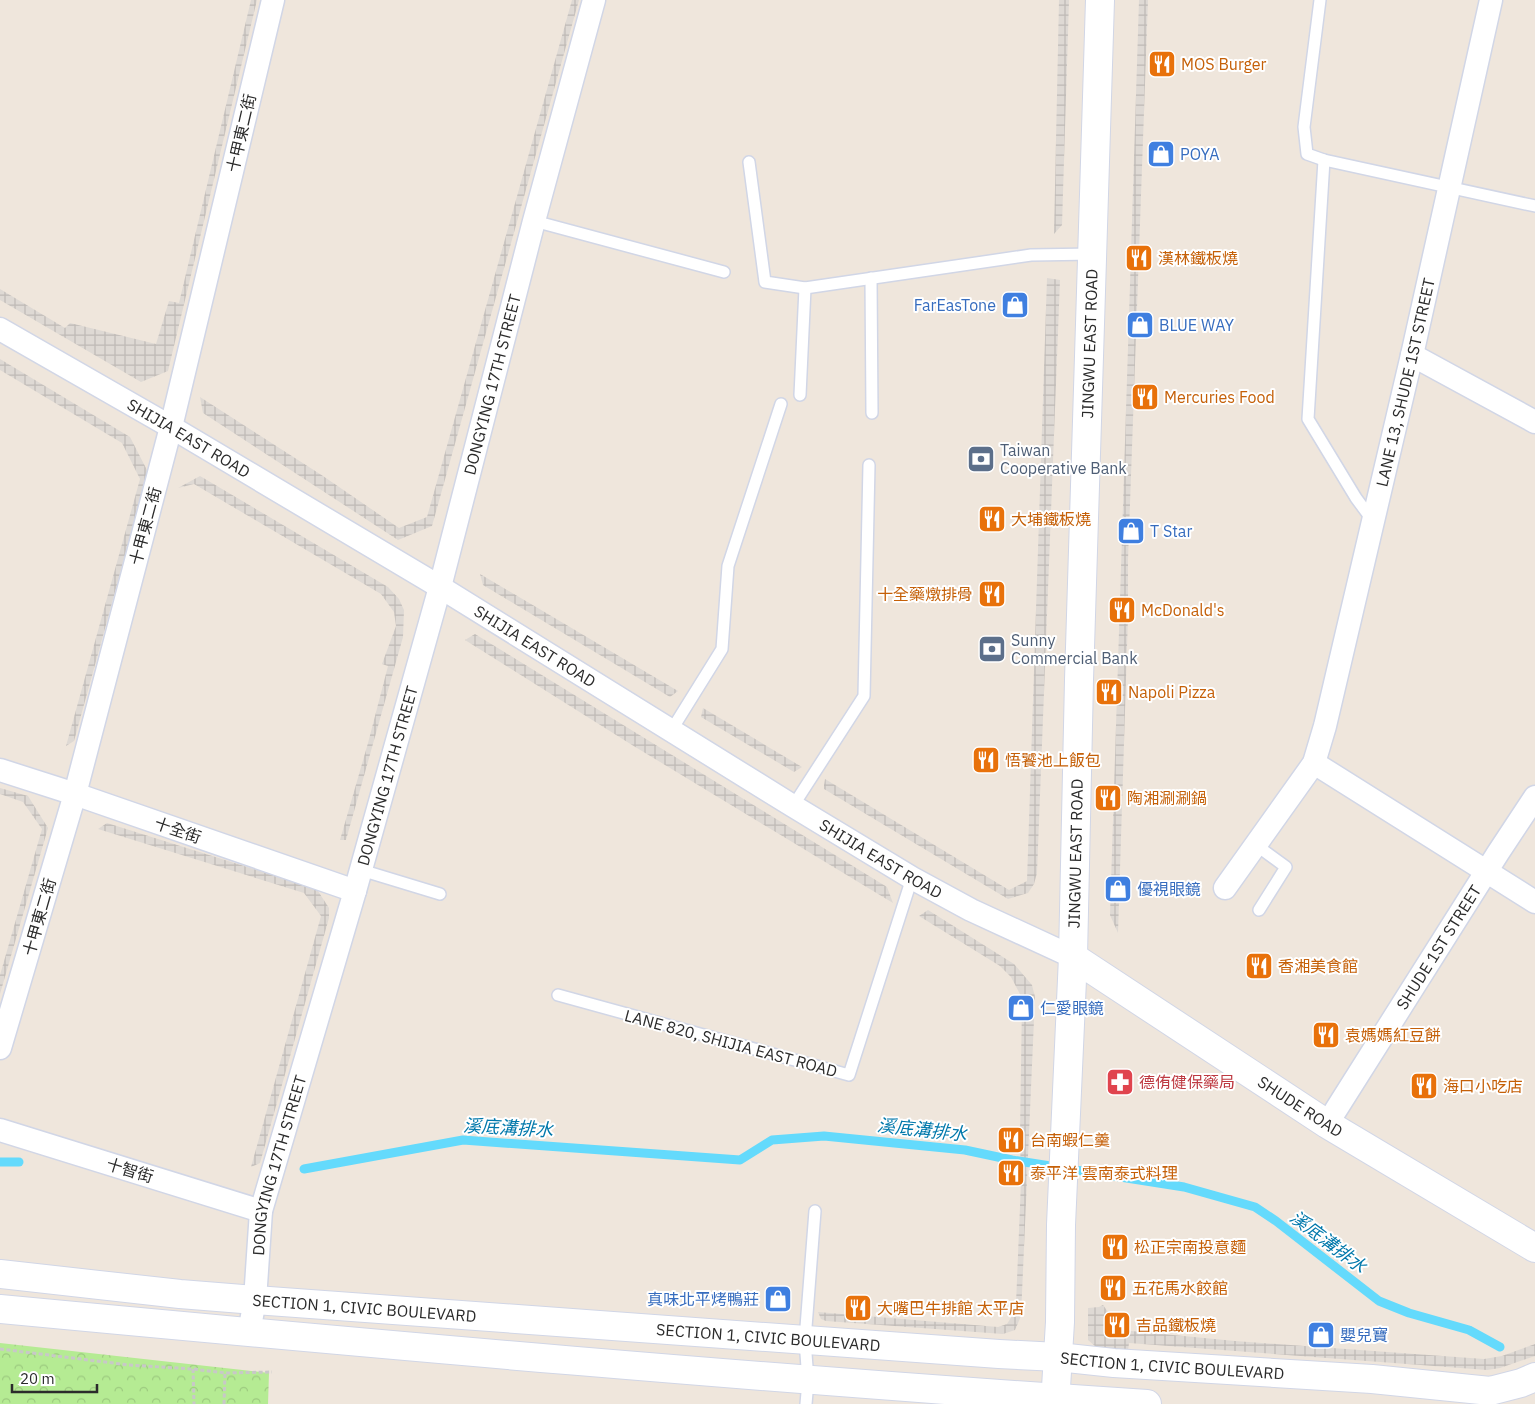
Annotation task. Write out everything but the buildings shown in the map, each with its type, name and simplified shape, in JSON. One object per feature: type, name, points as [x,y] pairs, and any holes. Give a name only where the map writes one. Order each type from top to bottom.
[{"type":"street","name":"十甲東二街","points":[[0,1048],[75,794],[171,427],[273,0]]},
{"type":"street","name":"DONGYING 17TH STREET","points":[[249,1332],[255,1300],[261,1211],[358,880],[440,587],[534,221],[594,0]]},
{"type":"street","name":"JINGWU EAST ROAD","points":[[1056,1401],[1061,1225],[1073,957],[1079,680],[1094,254],[1100,0]]},
{"type":"street","name":"LANE 13, SHUDE 1ST STREET","points":[[1225,888],[1314,763],[1325,726],[1412,355],[1491,0]]},
{"type":"street","name":"SHIJIA EAST ROAD","points":[[0,328],[440,587],[912,878],[971,910],[1073,957]]},
{"type":"street","points":[[1412,355],[1535,422]]},
{"type":"street","points":[[1314,763],[1535,902]]},
{"type":"street","name":"十全街","points":[[0,770],[358,880]]},
{"type":"street","name":"SHUDE 1ST STREET","points":[[1327,1124],[1535,797]]},
{"type":"street","name":"SHUDE ROAD","points":[[1073,957],[1327,1124],[1535,1248]]},
{"type":"street","name":"十智街","points":[[0,1130],[261,1211]]},
{"type":"street","name":"SECTION 1, CIVIC BOULEVARD","points":[[0,1274],[180,1294],[255,1300],[1058,1357],[1114,1363],[1372,1379],[1490,1391],[1535,1378]]},
{"type":"street","name":"SECTION 1, CIVIC BOULEVARD","points":[[0,1308],[485,1354],[807,1392],[1147,1404]]},
{"type":"lane","points":[[1320,0],[1304,127],[1307,154],[1324,160],[1535,206]]},
{"type":"lane","points":[[1324,160],[1308,419],[1356,498],[1373,521]]},
{"type":"lane","points":[[748,162],[765,282],[805,288],[1031,255],[1094,254]]},
{"type":"lane","points":[[534,221],[724,272]]},
{"type":"lane","points":[[871,278],[872,413]]},
{"type":"lane","points":[[800,394],[805,288]]},
{"type":"lane","points":[[671,730],[722,649],[728,566],[781,404]]},
{"type":"lane","points":[[793,806],[864,696],[868,465]]},
{"type":"lane","points":[[1256,845],[1286,867],[1259,910]]},
{"type":"lane","name":"LANE 820, SHIJIA EAST ROAD","points":[[558,995],[849,1075],[912,878]]},
{"type":"lane","points":[[358,880],[440,894]]},
{"type":"lane","points":[[807,1392],[804,1340],[815,1211]]},
{"type":"path","points":[[0,1349],[129,1365],[225,1373],[272,1372]]},
{"type":"path","points":[[193,1369],[194,1404]]},
{"type":"path","points":[[224,1404],[225,1373]]},
{"type":"green space","points":[[0,1343],[269,1373],[268,1404],[0,1404]]},
{"type":"shaded area","points":[[251,0],[257,0],[168,371],[141,382],[0,300],[0,289],[65,328],[70,323],[156,344],[169,301],[179,303]]},
{"type":"shaded area","points":[[572,0],[579,0],[432,526],[398,540],[203,413],[200,397],[323,476],[399,528],[427,517]]},
{"type":"shaded area","points":[[1059,0],[1069,0],[1062,225],[1054,234]]},
{"type":"shaded area","points":[[1139,0],[1148,0],[1128,560],[1128,616],[1118,933],[1110,915]]},
{"type":"shaded area","points":[[1047,278],[1060,280],[1037,873],[1034,884],[1028,893],[1008,899],[824,789],[824,785],[825,779],[1009,890],[1027,881]]},
{"type":"shaded area","points":[[0,359],[130,437],[148,472],[74,741],[66,746],[140,479],[122,443],[0,370]]},
{"type":"shaded area","points":[[200,476],[388,587],[399,599],[404,610],[403,637],[346,840],[340,840],[388,666],[382,664],[396,626],[394,612],[381,594],[194,484],[178,488]]},
{"type":"shaded area","points":[[480,574],[678,691],[670,697],[483,585]]},
{"type":"shaded area","points":[[475,634],[887,887],[893,903],[632,745],[465,640]]},
{"type":"shaded area","points":[[703,708],[802,767],[794,772],[701,717]]},
{"type":"shaded area","points":[[0,788],[28,796],[48,828],[0,994],[0,975],[42,829],[23,802],[0,794]]},
{"type":"shaded area","points":[[107,823],[308,886],[318,891],[329,908],[329,918],[260,1163],[251,1167],[321,916],[304,893],[98,829]]},
{"type":"shaded area","points":[[928,910],[1014,964],[1032,985],[1035,997],[1021,1316],[1015,1330],[1003,1334],[826,1321],[821,1319],[818,1312],[998,1327],[1007,1324],[1016,1304],[1021,1182],[1022,998],[1011,977],[1000,966],[919,916]]},
{"type":"shaded area","points":[[1103,1305],[1121,1330],[1235,1341],[1484,1359],[1502,1356],[1535,1344],[1535,1356],[1500,1368],[1487,1370],[1129,1343],[1128,1351],[1096,1347],[1088,1340],[1088,1308]]},
{"type":"waterway","name":"溪底溝排水","points":[[304,1169],[463,1140],[740,1160],[772,1140],[824,1136],[965,1150],[1012,1160],[1184,1187],[1255,1207],[1276,1221],[1379,1301],[1409,1313],[1469,1330],[1500,1347]]},
{"type":"waterway","name":"溪底溝排水","points":[[0,1162],[19,1162]]},
{"type":"place","name":"MOS Burger","points":[[1162,64]]},
{"type":"place","name":"POYA","points":[[1161,154]]},
{"type":"place","name":"漢林鐵板燒","points":[[1139,258]]},
{"type":"place","name":"FarEasTone","points":[[1015,305]]},
{"type":"place","name":"BLUE WAY","points":[[1140,325]]},
{"type":"place","name":"Mercuries Food","points":[[1145,397]]},
{"type":"place","name":"Taiwan Cooperative Bank","points":[[981,459]]},
{"type":"place","name":"大埔鐵板燒","points":[[992,519]]},
{"type":"place","name":"T Star","points":[[1131,531]]},
{"type":"place","name":"十全藥燉排骨","points":[[992,594]]},
{"type":"place","name":"McDonald's","points":[[1122,610]]},
{"type":"place","name":"Sunny Commercial Bank","points":[[992,649]]},
{"type":"place","name":"Napoli Pizza","points":[[1109,692]]},
{"type":"place","name":"悟饕池上飯包","points":[[986,760]]},
{"type":"place","name":"陶湘涮涮鍋","points":[[1108,798]]},
{"type":"place","name":"優視眼鏡","points":[[1118,889]]},
{"type":"place","name":"香湘美食館","points":[[1259,966]]},
{"type":"place","name":"仁愛眼鏡","points":[[1021,1008]]},
{"type":"place","name":"袁媽媽紅豆餅","points":[[1326,1035]]},
{"type":"place","name":"德侑健保藥局","points":[[1120,1082]]},
{"type":"place","name":"海口小吃店","points":[[1424,1086]]},
{"type":"place","name":"台南蝦仁羹","points":[[1011,1140]]},
{"type":"place","name":"泰平洋 雲南泰式料理","points":[[1011,1173]]},
{"type":"place","name":"松正宗南投意麵","points":[[1115,1247]]},
{"type":"place","name":"五花馬水餃館","points":[[1113,1288]]},
{"type":"place","name":"真味北平烤鴨莊","points":[[778,1299]]},
{"type":"place","name":"大嘴巴牛排館 太平店","points":[[858,1308]]},
{"type":"place","name":"吉品鐵板燒","points":[[1117,1325]]},
{"type":"place","name":"嬰兒寶","points":[[1321,1335]]}]
